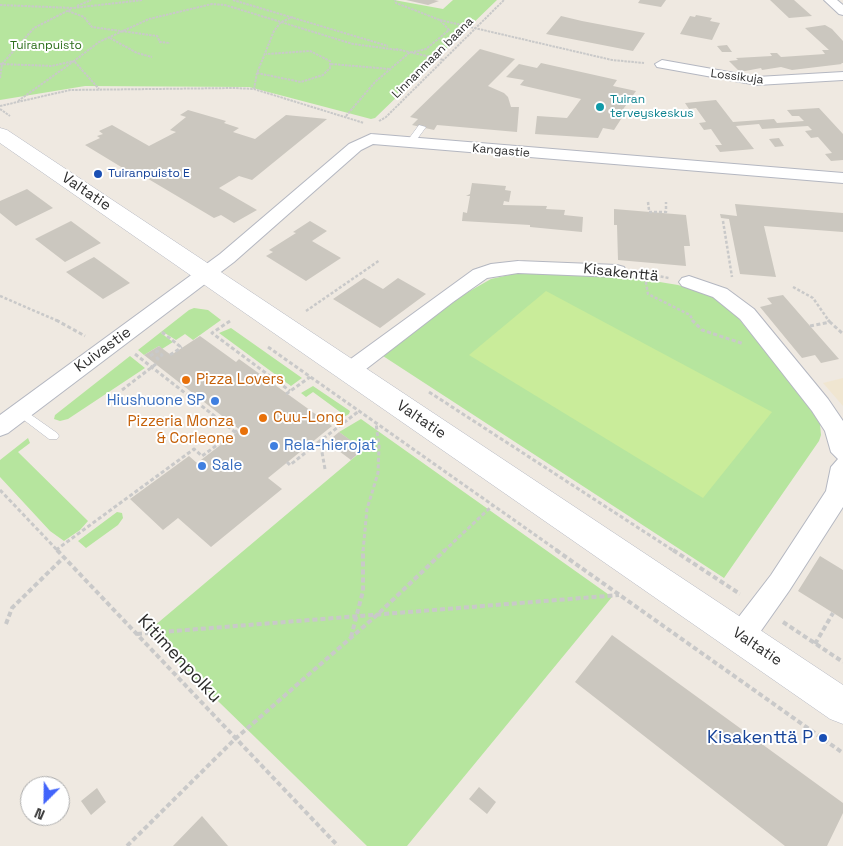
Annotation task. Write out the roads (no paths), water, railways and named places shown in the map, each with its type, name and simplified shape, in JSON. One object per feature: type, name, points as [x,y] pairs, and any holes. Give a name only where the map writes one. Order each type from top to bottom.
[{"type":"street","points":[[830,0],[843,11]]},
{"type":"street","name":"Lossikuja","points":[[662,64],[757,81],[843,76]]},
{"type":"street","name":"Valtatie","points":[[6,126],[206,274],[843,706]]},
{"type":"street","name":"Kangastie","points":[[206,274],[355,147],[371,140],[843,178]]},
{"type":"street","name":"Kisakenttä","points":[[349,371],[446,297],[480,274],[491,270],[527,267],[618,270]]},
{"type":"street","name":"Kuivastie","points":[[0,427],[206,274]]},
{"type":"street","points":[[689,282],[711,288],[731,300],[747,314],[836,429],[843,452]]},
{"type":"street","points":[[741,636],[762,608],[838,494],[843,467]]},
{"type":"lane","points":[[410,144],[422,127]]},
{"type":"lane","points":[[20,411],[53,436]]},
{"type":"place","name":"Tuiran terveyskeskus","points":[[600,107]]},
{"type":"place","name":"Tuiranpuisto E","points":[[98,174]]},
{"type":"place","name":"Pizza Lovers","points":[[186,380]]},
{"type":"place","name":"Hiushuone SP","points":[[215,401]]},
{"type":"place","name":"Cuu-Long","points":[[263,418]]},
{"type":"place","name":"Pizzeria Monza & Corleone","points":[[244,431]]},
{"type":"place","name":"Rela-hierojat","points":[[274,446]]},
{"type":"place","name":"Sale","points":[[202,466]]},
{"type":"place","name":"Kisakenttä P","points":[[823,738]]},
{"type":"park label","name":"Tuiranpuisto","points":[[46,46]]}]
